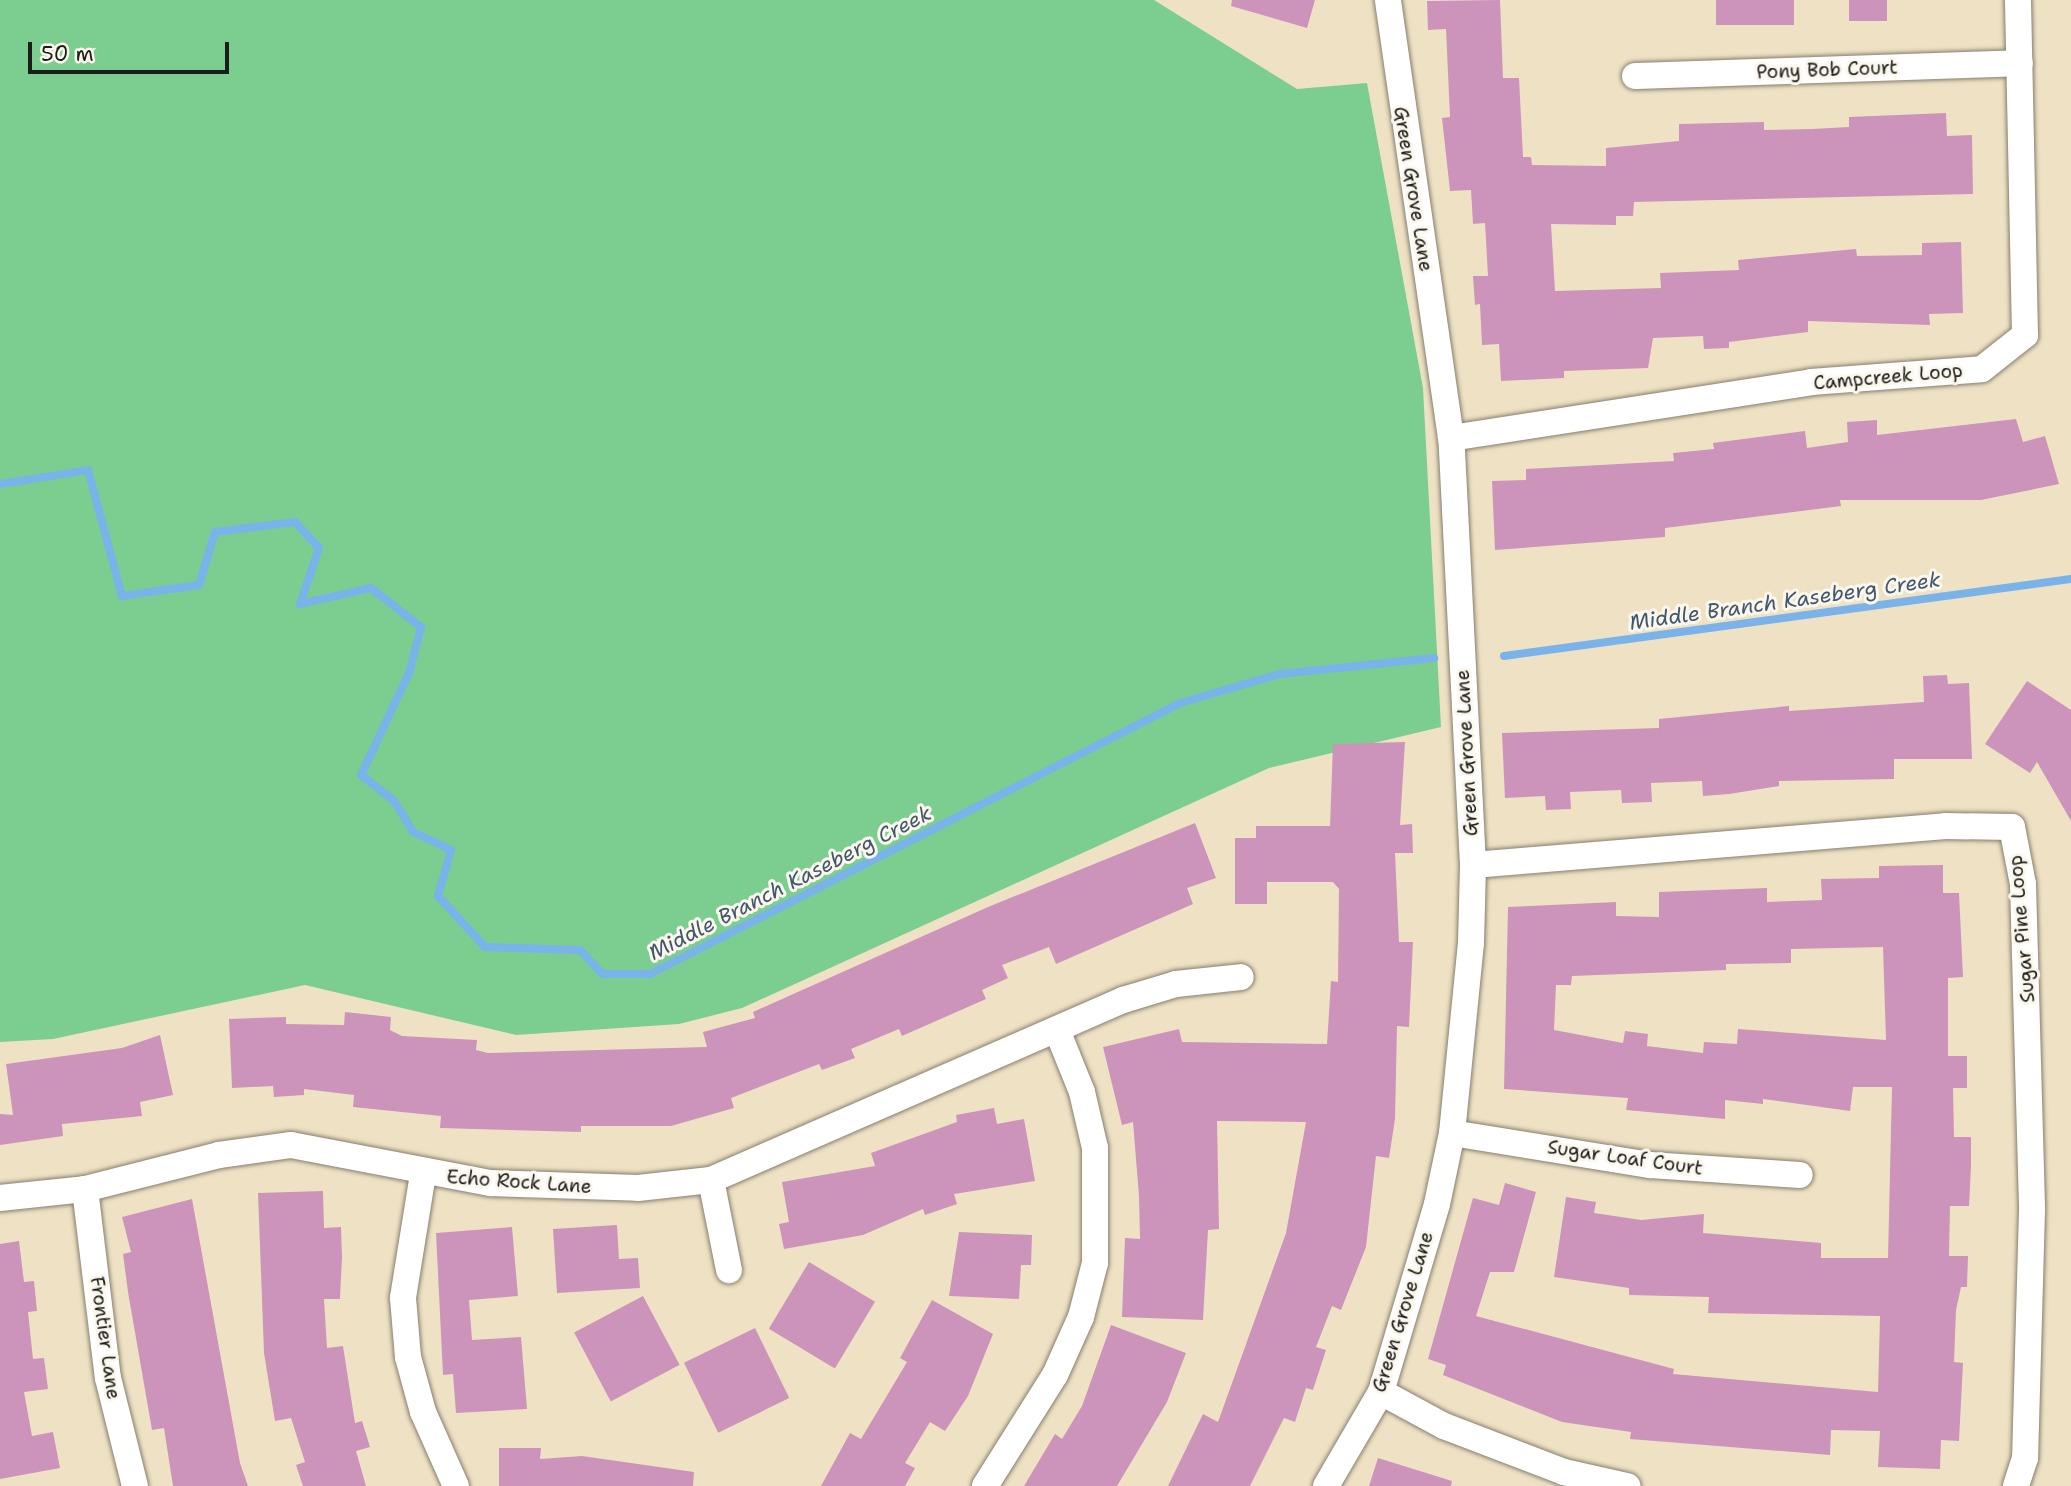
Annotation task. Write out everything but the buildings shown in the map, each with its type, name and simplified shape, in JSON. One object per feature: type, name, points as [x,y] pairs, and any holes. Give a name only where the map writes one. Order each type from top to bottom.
[{"type":"street","name":"Green Grove Lane","points":[[1326,1486],[1381,1392],[1452,1133],[1473,865],[1451,438],[1388,0]]},
{"type":"street","name":"Campcreek Loop","points":[[1451,438],[1811,382],[1982,369],[2025,335],[2018,0]]},
{"type":"street","name":"Pony Bob Court","points":[[1635,76],[2020,63]]},
{"type":"street","name":"Sugar Pine Loop","points":[[1473,865],[1945,826],[2012,827],[2023,884],[2028,988],[2032,1210],[2025,1458],[2016,1486]]},
{"type":"street","name":"Echo Rock Lane","points":[[0,1198],[85,1189],[219,1155],[291,1145],[370,1156],[424,1174],[557,1189],[711,1180],[1057,1030],[1177,984],[1241,977]]},
{"type":"street","points":[[985,1486],[1055,1376],[1081,1317],[1095,1263],[1095,1148],[1082,1092],[1057,1030]]},
{"type":"street","name":"Sugar Loaf Court","points":[[1452,1133],[1650,1165],[1800,1175]]},
{"type":"street","points":[[424,1174],[402,1298],[407,1345],[423,1412],[456,1486]]},
{"type":"street","points":[[711,1180],[729,1270]]},
{"type":"street","name":"Frontier Lane","points":[[85,1189],[108,1378],[135,1486]]},
{"type":"street","points":[[1381,1392],[1444,1426],[1564,1472],[1627,1486]]},
{"type":"green space","points":[[0,0],[1154,0],[1297,89],[1367,83],[1423,388],[1441,727],[1269,768],[742,1008],[679,1024],[516,1035],[305,985],[53,1039],[0,1042]]},
{"type":"waterway","name":"Middle Branch Kaseberg Creek","points":[[0,484],[88,470],[122,596],[199,585],[215,532],[295,522],[319,548],[300,604],[371,588],[421,627],[409,673],[361,775],[394,801],[413,832],[451,850],[438,896],[485,947],[580,950],[602,974],[650,974],[1180,703],[1280,674],[1434,658]]},
{"type":"waterway","name":"Middle Branch Kaseberg Creek","points":[[1504,656],[2071,579]]}]
